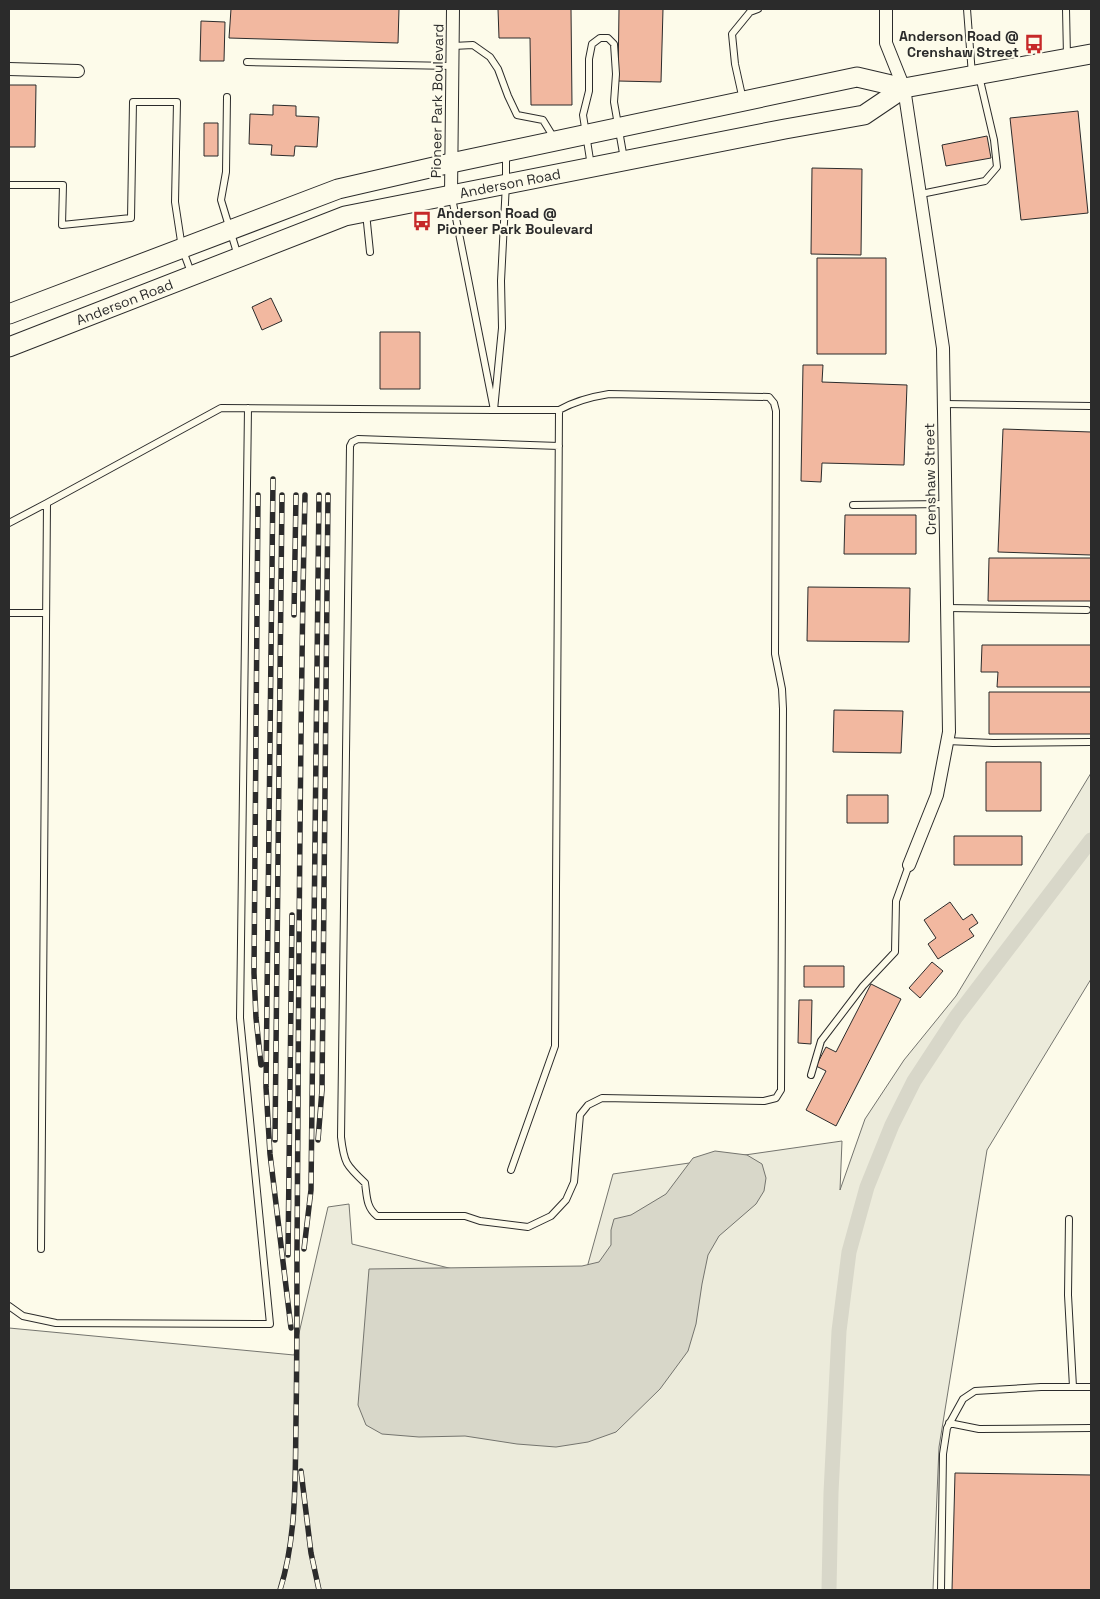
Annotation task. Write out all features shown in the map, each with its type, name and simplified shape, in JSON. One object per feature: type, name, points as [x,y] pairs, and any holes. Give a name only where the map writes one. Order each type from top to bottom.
[{"type":"main road","name":"Anderson Road","points":[[9,314],[338,189],[451,163],[857,77],[904,88],[1091,54]]},
{"type":"main road","name":"Anderson Road","points":[[9,347],[346,216],[506,183],[864,115],[904,88]]},
{"type":"street","name":"Pioneer Park Boulevard","points":[[451,194],[453,9]]},
{"type":"street","name":"Crenshaw Street","points":[[886,9],[886,43],[904,88],[943,348],[949,732],[937,795],[909,865]]},
{"type":"street","points":[[9,70],[78,71]]},
{"type":"lane","points":[[743,101],[735,64],[732,34],[750,12],[758,9]]},
{"type":"lane","points":[[921,194],[985,181],[997,167],[994,140],[976,75],[967,9]]},
{"type":"lane","points":[[1066,9],[1067,59]]},
{"type":"lane","points":[[591,167],[583,115],[589,92],[592,44],[600,38],[608,38],[614,44],[616,74],[614,102],[624,160]]},
{"type":"lane","points":[[453,46],[472,46],[490,57],[498,69],[517,115],[543,120],[556,141]]},
{"type":"lane","points":[[247,62],[453,66]]},
{"type":"lane","points":[[227,97],[226,172],[221,200],[238,257]]},
{"type":"lane","points":[[9,184],[63,185],[62,225],[132,218],[133,102],[177,102],[175,202],[182,248],[192,275]]},
{"type":"lane","points":[[494,410],[502,328],[501,281],[506,152]]},
{"type":"lane","points":[[451,194],[494,410]]},
{"type":"lane","points":[[366,212],[370,252]]},
{"type":"lane","points":[[9,523],[222,408],[559,410],[575,401],[609,394],[769,397],[774,403],[776,411],[775,654],[782,689],[783,709],[781,1090],[776,1098],[764,1101],[602,1098],[588,1105],[580,1114],[574,1182],[566,1200],[551,1216],[528,1227],[480,1221],[465,1216],[377,1216],[368,1206],[365,1183],[351,1170],[344,1158],[341,1138],[350,446],[352,442],[358,439],[559,446]]},
{"type":"lane","points":[[944,404],[1091,406]]},
{"type":"lane","points":[[9,1306],[23,1316],[56,1323],[270,1324],[240,1018],[248,408]]},
{"type":"lane","points":[[511,1170],[555,1046],[559,410]]},
{"type":"lane","points":[[41,1249],[47,503]]},
{"type":"lane","points":[[853,505],[946,504]]},
{"type":"lane","points":[[947,608],[1087,610]]},
{"type":"lane","points":[[9,613],[46,613]]},
{"type":"lane","points":[[947,741],[993,743],[1091,742]]},
{"type":"lane","points":[[811,1075],[821,1041],[863,986],[896,952],[896,901],[909,865]]},
{"type":"lane","points":[[1068,1219],[1068,1295],[1073,1387]]},
{"type":"lane","points":[[941,1590],[943,1454],[947,1428],[963,1398],[975,1391],[1091,1387]]},
{"type":"lane","points":[[949,1424],[980,1429],[1091,1428]]},
{"type":"shaded area","points":[[1091,773],[1091,979],[987,1150],[939,1447],[933,1590],[9,1590],[9,1328],[294,1355],[328,1207],[349,1204],[352,1244],[578,1300],[613,1174],[842,1141],[840,1190],[865,1119],[904,1060],[956,996]]},
{"type":"shaded area","points":[[715,1151],[747,1155],[762,1164],[766,1178],[764,1191],[756,1204],[719,1236],[708,1255],[696,1324],[688,1351],[660,1389],[616,1432],[588,1442],[556,1447],[517,1444],[465,1436],[419,1437],[382,1434],[366,1425],[358,1405],[369,1269],[582,1266],[599,1262],[611,1245],[611,1230],[614,1219],[631,1215],[666,1194],[693,1158]]},
{"type":"building","points":[[231,9],[399,9],[398,43],[229,38]]},
{"type":"building","points":[[498,9],[571,9],[572,105],[531,105],[530,38],[499,38]]},
{"type":"building","points":[[619,9],[663,9],[661,82],[618,81]]},
{"type":"building","points":[[201,21],[225,22],[224,61],[200,61]]},
{"type":"building","points":[[9,85],[36,85],[35,147],[9,147]]},
{"type":"building","points":[[273,105],[296,106],[296,116],[319,117],[317,147],[295,146],[294,156],[271,155],[272,145],[249,144],[250,114],[273,115]]},
{"type":"building","points":[[1078,111],[1088,213],[1021,220],[1010,118]]},
{"type":"building","points":[[204,123],[218,123],[218,156],[204,156]]},
{"type":"building","points":[[987,136],[991,158],[946,166],[942,145]]},
{"type":"building","points":[[812,168],[862,169],[861,255],[811,254]]},
{"type":"building","points":[[817,258],[886,258],[886,354],[817,354]]},
{"type":"building","points":[[271,298],[282,321],[262,330],[252,307]]},
{"type":"building","points":[[380,332],[420,332],[420,389],[380,389]]},
{"type":"building","points":[[803,365],[823,365],[822,382],[907,385],[904,465],[822,463],[821,482],[801,481]]},
{"type":"building","points":[[1003,429],[1091,432],[1091,555],[998,552]]},
{"type":"building","points":[[845,515],[916,515],[916,554],[844,554]]},
{"type":"building","points":[[989,558],[1091,558],[1091,601],[988,601]]},
{"type":"building","points":[[808,587],[910,588],[909,642],[807,641]]},
{"type":"building","points":[[982,645],[1091,645],[1091,687],[997,687],[998,672],[981,672]]},
{"type":"building","points":[[989,692],[1091,692],[1091,734],[989,734]]},
{"type":"building","points":[[834,710],[903,711],[901,753],[833,752]]},
{"type":"building","points":[[986,762],[1041,762],[1041,811],[986,811]]},
{"type":"building","points":[[847,795],[888,795],[888,823],[847,823]]},
{"type":"building","points":[[954,836],[1022,836],[1022,865],[954,865]]},
{"type":"building","points":[[950,902],[963,920],[972,914],[978,923],[969,929],[974,936],[938,959],[928,944],[936,938],[924,920]]},
{"type":"building","points":[[932,962],[943,971],[920,998],[909,988]]},
{"type":"building","points":[[804,966],[844,966],[844,987],[804,987]]},
{"type":"building","points":[[871,984],[901,999],[836,1126],[806,1110],[826,1071],[816,1066],[826,1047],[836,1052]]},
{"type":"building","points":[[799,1000],[812,1000],[811,1044],[798,1043]]},
{"type":"building","points":[[955,1473],[1091,1475],[1091,1590],[952,1590]]},
{"type":"waterway","points":[[829,1590],[831,1493],[839,1331],[849,1252],[867,1187],[892,1125],[914,1081],[956,1017],[1091,840]]},
{"type":"railway","points":[[273,479],[266,1087],[270,1154],[291,1328]]},
{"type":"railway","points":[[258,495],[254,973],[261,1065]]},
{"type":"railway","points":[[275,1140],[282,495]]},
{"type":"railway","points":[[294,615],[296,495]]},
{"type":"railway","points":[[280,1590],[290,1549],[295,1485],[300,778],[305,495]]},
{"type":"railway","points":[[304,1249],[311,1190],[319,495]]},
{"type":"railway","points":[[318,1140],[322,1090],[328,495]]},
{"type":"railway","points":[[288,1255],[292,915]]},
{"type":"railway","points":[[301,1471],[311,1553],[319,1590]]},
{"type":"place","name":"Anderson Road @ Crenshaw Street","points":[[1034,44]]},
{"type":"place","name":"Anderson Road @ Pioneer Park Boulevard","points":[[422,221]]}]
